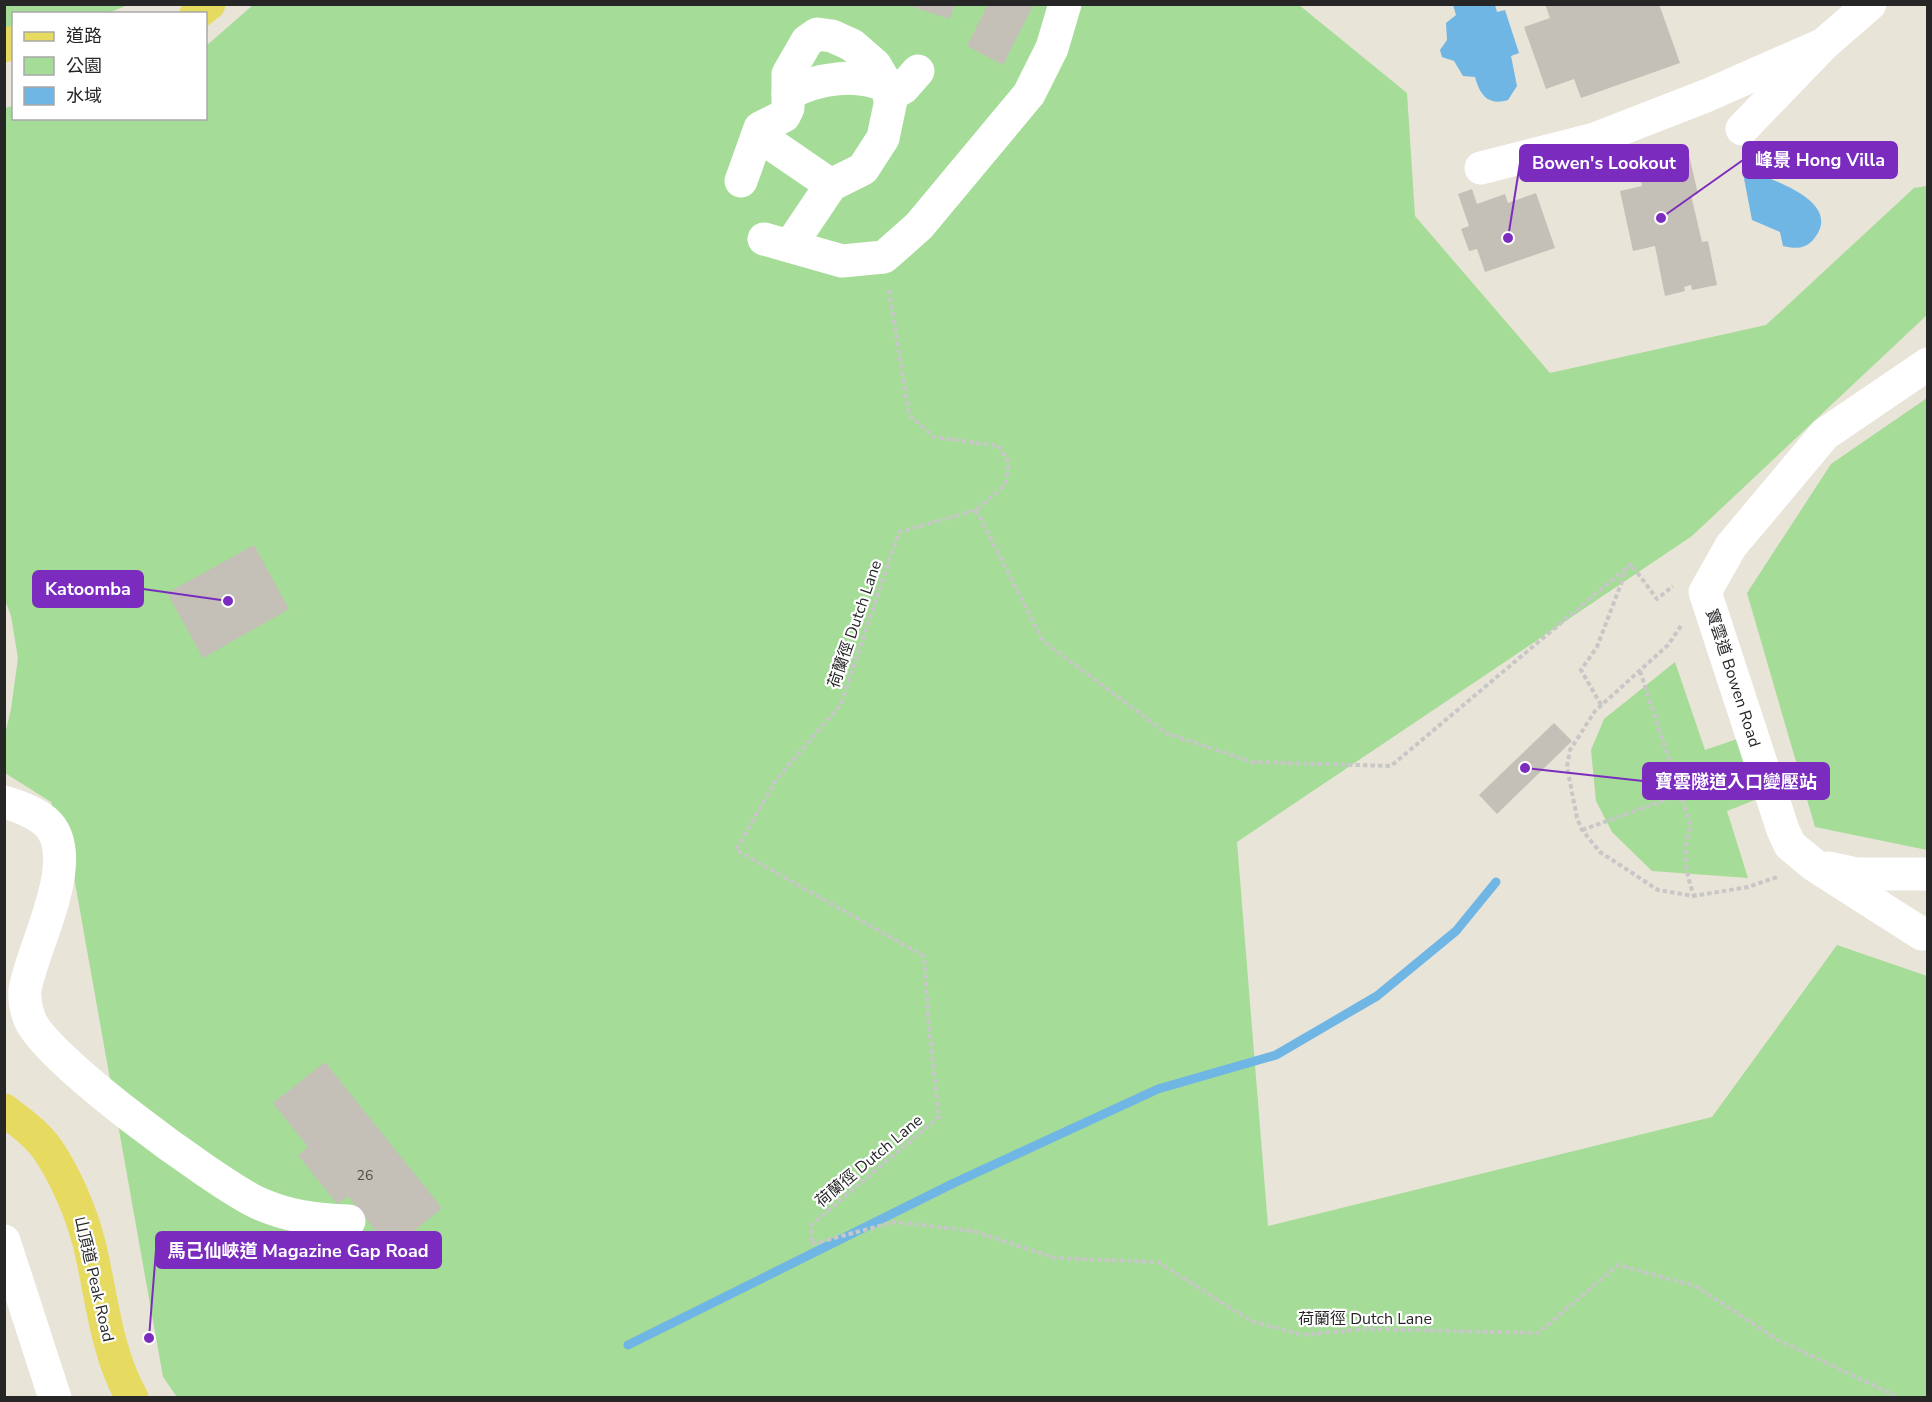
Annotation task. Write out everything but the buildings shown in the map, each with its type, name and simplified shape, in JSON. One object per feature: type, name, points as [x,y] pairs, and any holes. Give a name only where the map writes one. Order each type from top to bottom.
[{"type":"main road","name":"山頂道 Peak Road","points":[[4,1110],[26,1126],[48,1149],[77,1206],[89,1241],[110,1345],[132,1398]]},
{"type":"street","points":[[741,181],[760,128],[784,116],[788,108],[788,74],[807,41],[817,34],[832,36],[852,45],[875,65],[889,91],[889,116],[883,138],[863,169],[831,185],[777,243],[842,261],[884,257],[919,226],[1029,94],[1052,48],[1065,4]]},
{"type":"street","points":[[1742,129],[1824,44],[1870,4]]},
{"type":"street","points":[[1481,168],[1595,139],[1708,95],[1824,44]]},
{"type":"street","points":[[788,94],[807,85],[845,79],[873,80],[889,91],[903,88],[918,71]]},
{"type":"street","points":[[758,135],[831,185]]},
{"type":"street","name":"寶雲道 Bowen Road","points":[[1928,364],[1825,434],[1731,546],[1705,592],[1761,765],[1790,845],[1814,865],[1922,934],[1928,932]]},
{"type":"street","points":[[4,801],[46,822],[55,835],[60,854],[58,876],[51,905],[25,992],[29,1019],[45,1041],[108,1100],[256,1202],[313,1220],[349,1221]]},
{"type":"street","points":[[1814,865],[1856,874],[1928,874]]},
{"type":"street","points":[[4,1241],[55,1398]]},
{"type":"path","name":"荷蘭徑 Dutch Lane","points":[[884,257],[909,415],[934,437],[999,446],[1009,463],[1005,485],[976,510],[899,532],[841,704],[776,780],[736,850],[924,956],[939,1117],[811,1225],[812,1244],[894,1222],[973,1232],[1056,1258],[1158,1262],[1251,1321],[1303,1335],[1364,1329],[1538,1333],[1618,1265],[1695,1287],[1778,1340],[1900,1398]]},
{"type":"path","points":[[976,510],[1043,641],[1166,734],[1252,762],[1391,766],[1630,564],[1657,599],[1685,576],[1705,592],[1668,645],[1601,705],[1570,750],[1567,767],[1582,830],[1600,852],[1658,890],[1694,896],[1748,887],[1814,865]]},
{"type":"path","points":[[1601,705],[1581,670],[1598,647],[1627,567]]},
{"type":"path","points":[[1640,671],[1691,826],[1684,846],[1686,872],[1694,896]]},
{"type":"path","points":[[1582,830],[1761,765]]},
{"type":"green space","points":[[5,5],[128,5],[110,12],[12,12],[12,26],[5,29]]},
{"type":"green space","points":[[253,5],[1299,5],[1407,93],[1415,216],[1550,373],[1766,325],[1914,188],[1927,186],[1927,315],[1692,536],[1237,842],[1268,1226],[1712,1117],[1837,945],[1927,976],[1927,1397],[177,1397],[163,1377],[74,877],[51,802],[5,773],[5,734],[18,658],[11,616],[5,600],[5,108],[12,106],[12,120],[207,120],[207,45]]},
{"type":"green space","points":[[1927,398],[1927,850],[1815,827],[1747,593],[1831,464]]},
{"type":"green space","points":[[1675,662],[1705,750],[1740,738],[1760,798],[1727,811],[1748,878],[1652,871],[1612,832],[1596,801],[1591,750],[1604,719]]},
{"type":"water","points":[[1453,5],[1495,5],[1497,12],[1505,10],[1519,53],[1511,56],[1517,86],[1508,100],[1495,101],[1486,98],[1479,89],[1475,77],[1463,76],[1454,61],[1442,57],[1440,50],[1447,40],[1446,23],[1456,15]]},
{"type":"water","points":[[1742,168],[1784,185],[1812,202],[1820,213],[1821,226],[1810,243],[1800,248],[1783,246],[1780,232],[1752,220]]},
{"type":"waterway","points":[[628,1345],[954,1183],[1158,1089],[1276,1055],[1377,996],[1456,931],[1496,882]]},
{"type":"place","name":"峰景 Hong Villa","points":[[1661,218]]},
{"type":"place","name":"Bowen's Lookout","points":[[1508,238]]},
{"type":"place","name":"Katoomba","points":[[228,601]]},
{"type":"place","name":"寶雲隧道入口變壓站","points":[[1525,768]]},
{"type":"place","name":"馬己仙峽道 Magazine Gap Road","points":[[149,1338]]}]
